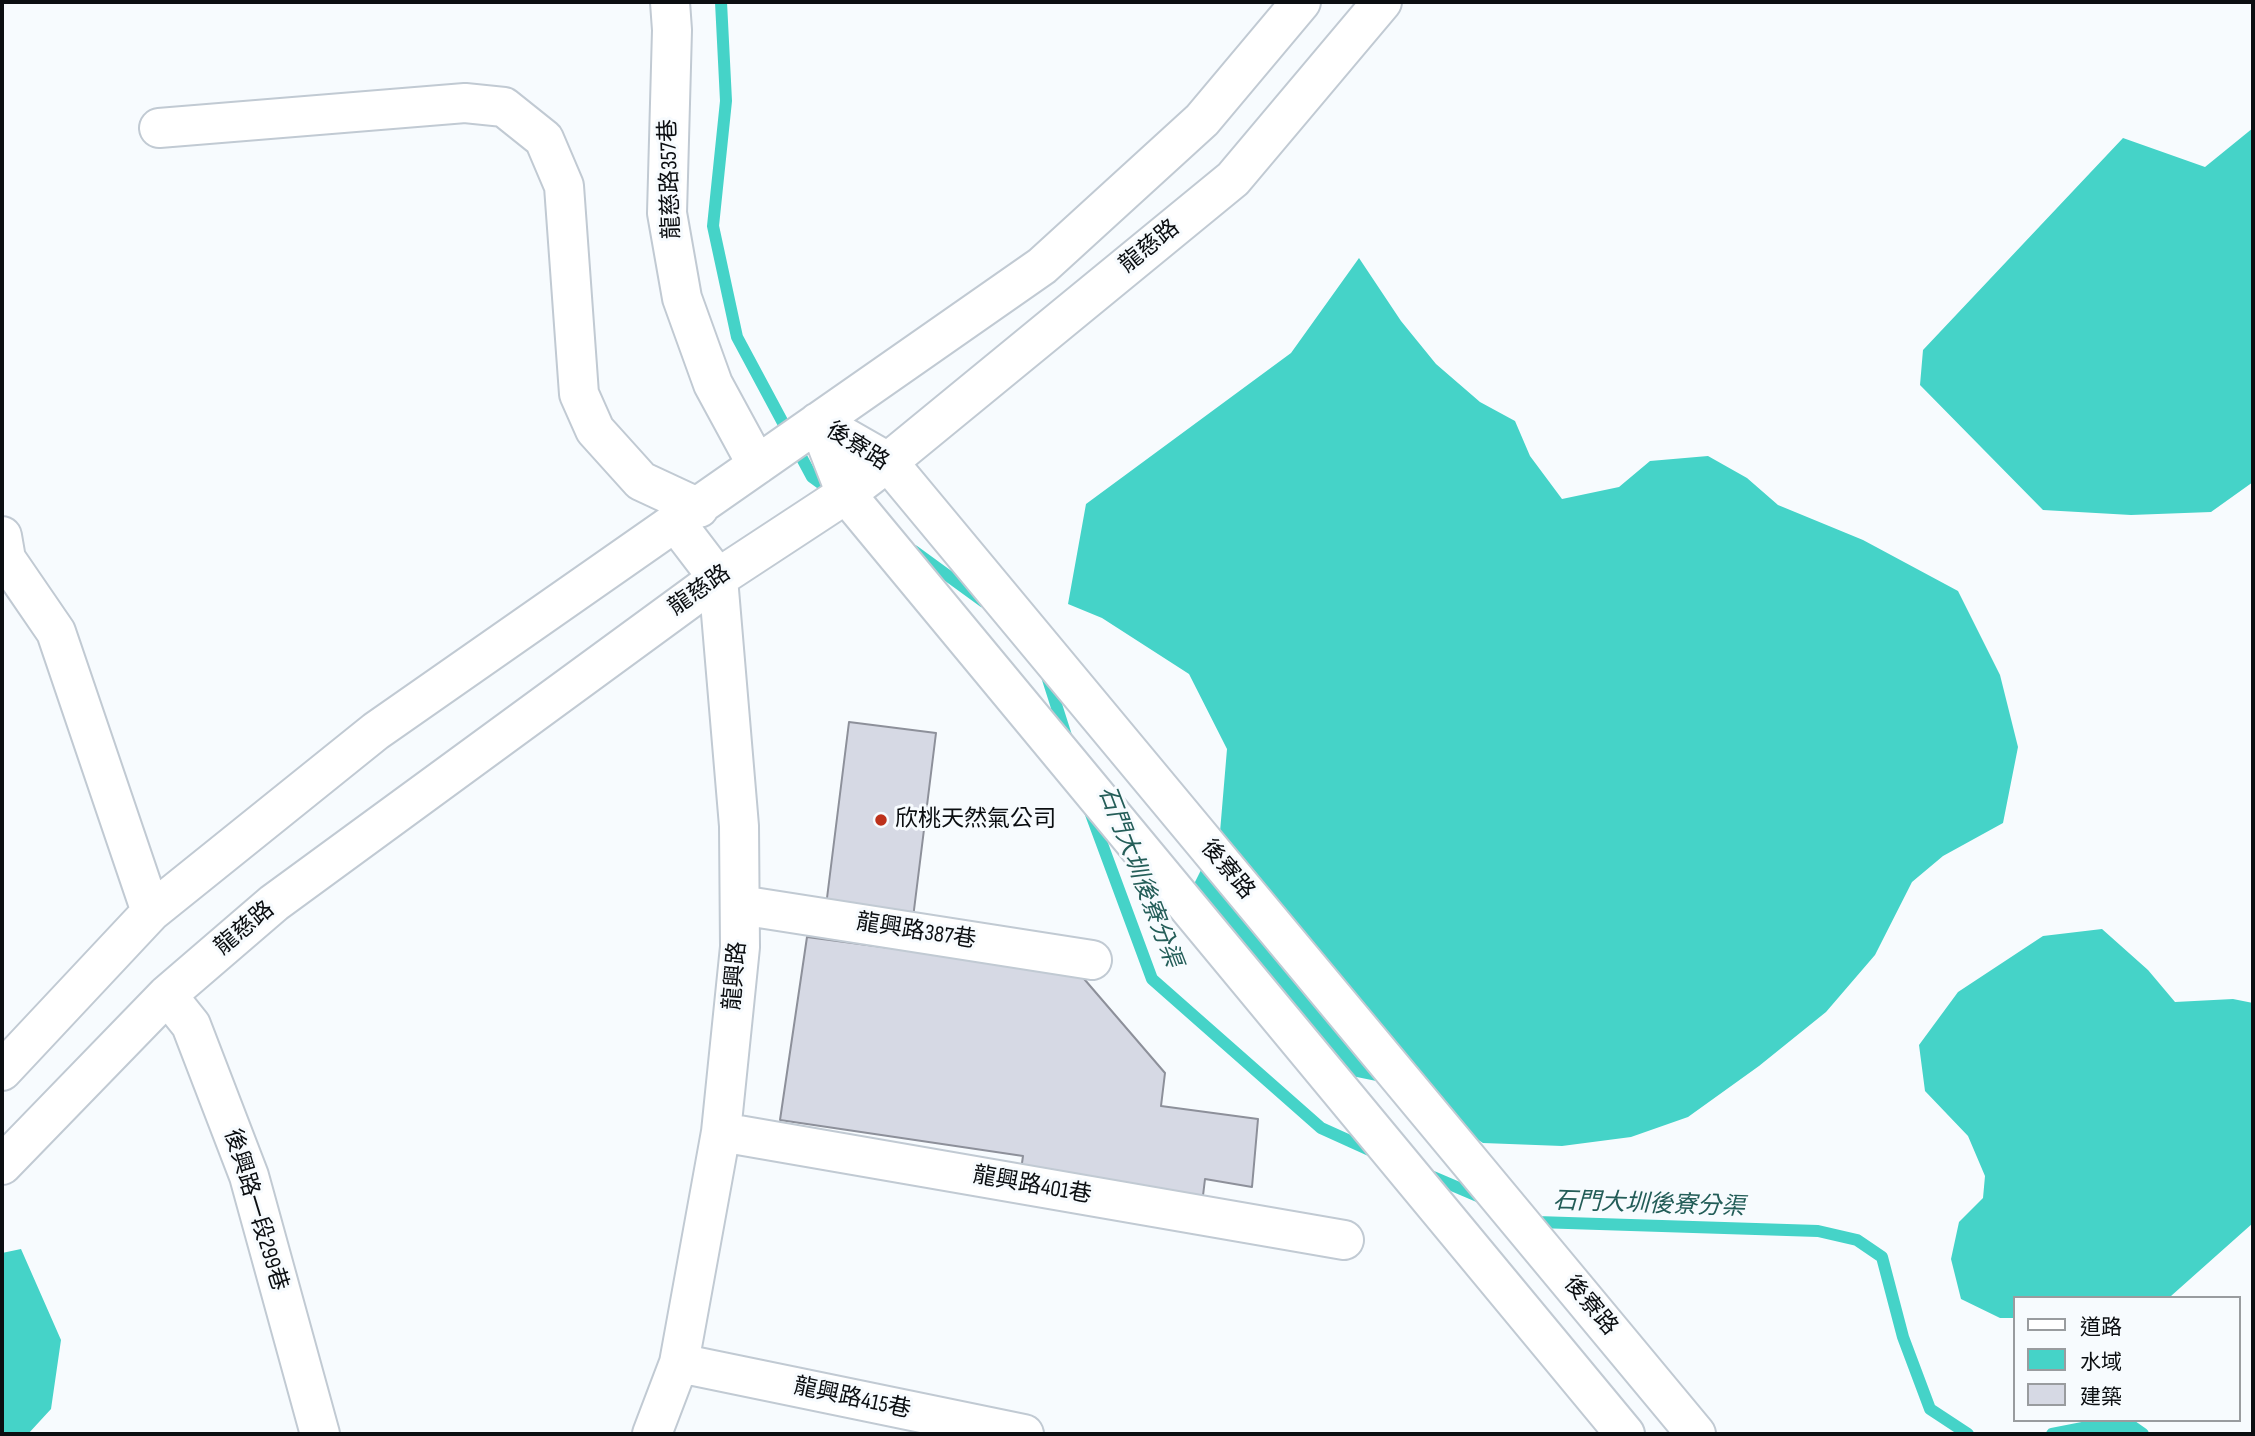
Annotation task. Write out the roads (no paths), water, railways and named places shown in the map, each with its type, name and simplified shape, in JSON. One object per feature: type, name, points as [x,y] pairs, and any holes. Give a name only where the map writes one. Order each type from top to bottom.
[{"type":"street","name":"龍慈路357巷","points":[[670,2],[672,30],[667,214],[682,298],[713,384],[757,465]]},
{"type":"street","points":[[2,1071],[151,912],[376,731],[1042,266],[1202,120],[1301,2]]},
{"type":"street","name":"龍慈路","points":[[2,1165],[167,995],[274,903],[718,578],[846,494],[888,463],[1233,179],[1382,2]]},
{"type":"street","points":[[159,128],[465,103],[504,107],[544,139],[564,186],[579,394],[595,430],[641,481],[687,516],[718,578]]},
{"type":"street","name":"後寮路","points":[[818,422],[888,463],[1696,1434]]},
{"type":"street","name":"後寮路","points":[[818,422],[846,494],[1625,1434]]},
{"type":"street","points":[[2,536],[6,559],[56,632],[151,912]]},
{"type":"street","name":"龍興路","points":[[652,1434],[679,1363],[721,1132],[740,947],[739,826],[718,578]]},
{"type":"street","name":"龍興路387巷","points":[[740,905],[1092,960]]},
{"type":"street","name":"後興路一段299巷","points":[[167,995],[191,1025],[249,1177],[320,1434]]},
{"type":"street","name":"龍興路401巷","points":[[721,1132],[1344,1240]]},
{"type":"street","name":"龍興路415巷","points":[[679,1363],[1024,1434]]},
{"type":"water","points":[[2253,128],[2253,482],[2211,512],[2131,515],[2043,510],[1920,385],[1923,350],[2123,138],[2205,167]]},
{"type":"water","points":[[1359,258],[1401,321],[1436,364],[1480,402],[1515,421],[1530,456],[1562,499],[1619,487],[1650,461],[1708,456],[1747,478],[1778,505],[1863,540],[1958,591],[2000,675],[2018,747],[2003,823],[1943,856],[1912,882],[1875,955],[1826,1012],[1759,1066],[1688,1117],[1631,1137],[1562,1146],[1483,1143],[1391,1084],[1303,1066],[1188,896],[1220,832],[1227,749],[1189,674],[1102,618],[1068,604],[1086,504],[1291,353]]},
{"type":"water","points":[[2102,929],[2148,970],[2175,1002],[2233,999],[2253,1003],[2253,1223],[2171,1296],[2014,1296],[2014,1318],[2000,1318],[1961,1299],[1951,1259],[1959,1222],[1983,1198],[1985,1176],[1968,1136],[1925,1091],[1919,1045],[1958,992],[2043,936]]},
{"type":"water","points":[[21,1249],[61,1340],[51,1409],[28,1434],[2,1434],[2,1253]]},
{"type":"waterway","name":"石門大圳後寮分渠","points":[[721,2],[726,101],[713,226],[737,337],[812,477],[834,493]]},
{"type":"waterway","name":"石門大圳後寮分渠","points":[[914,551],[984,602]]},
{"type":"waterway","name":"石門大圳後寮分渠","points":[[1046,673],[1067,739]]},
{"type":"waterway","name":"石門大圳後寮分渠","points":[[1088,806],[1152,979],[1321,1128],[1374,1152]]},
{"type":"waterway","name":"石門大圳後寮分渠","points":[[1426,1174],[1487,1200]]},
{"type":"waterway","name":"石門大圳後寮分渠","points":[[1529,1219],[1537,1222],[1818,1231],[1857,1240],[1882,1257],[1903,1337],[1930,1409],[1968,1434]]},
{"type":"waterway","name":"石門大圳後寮分渠","points":[[2052,1434],[2093,1426],[2133,1427],[2143,1434]]},
{"type":"place","name":"欣桃天然氣公司","points":[[881,820]]}]
